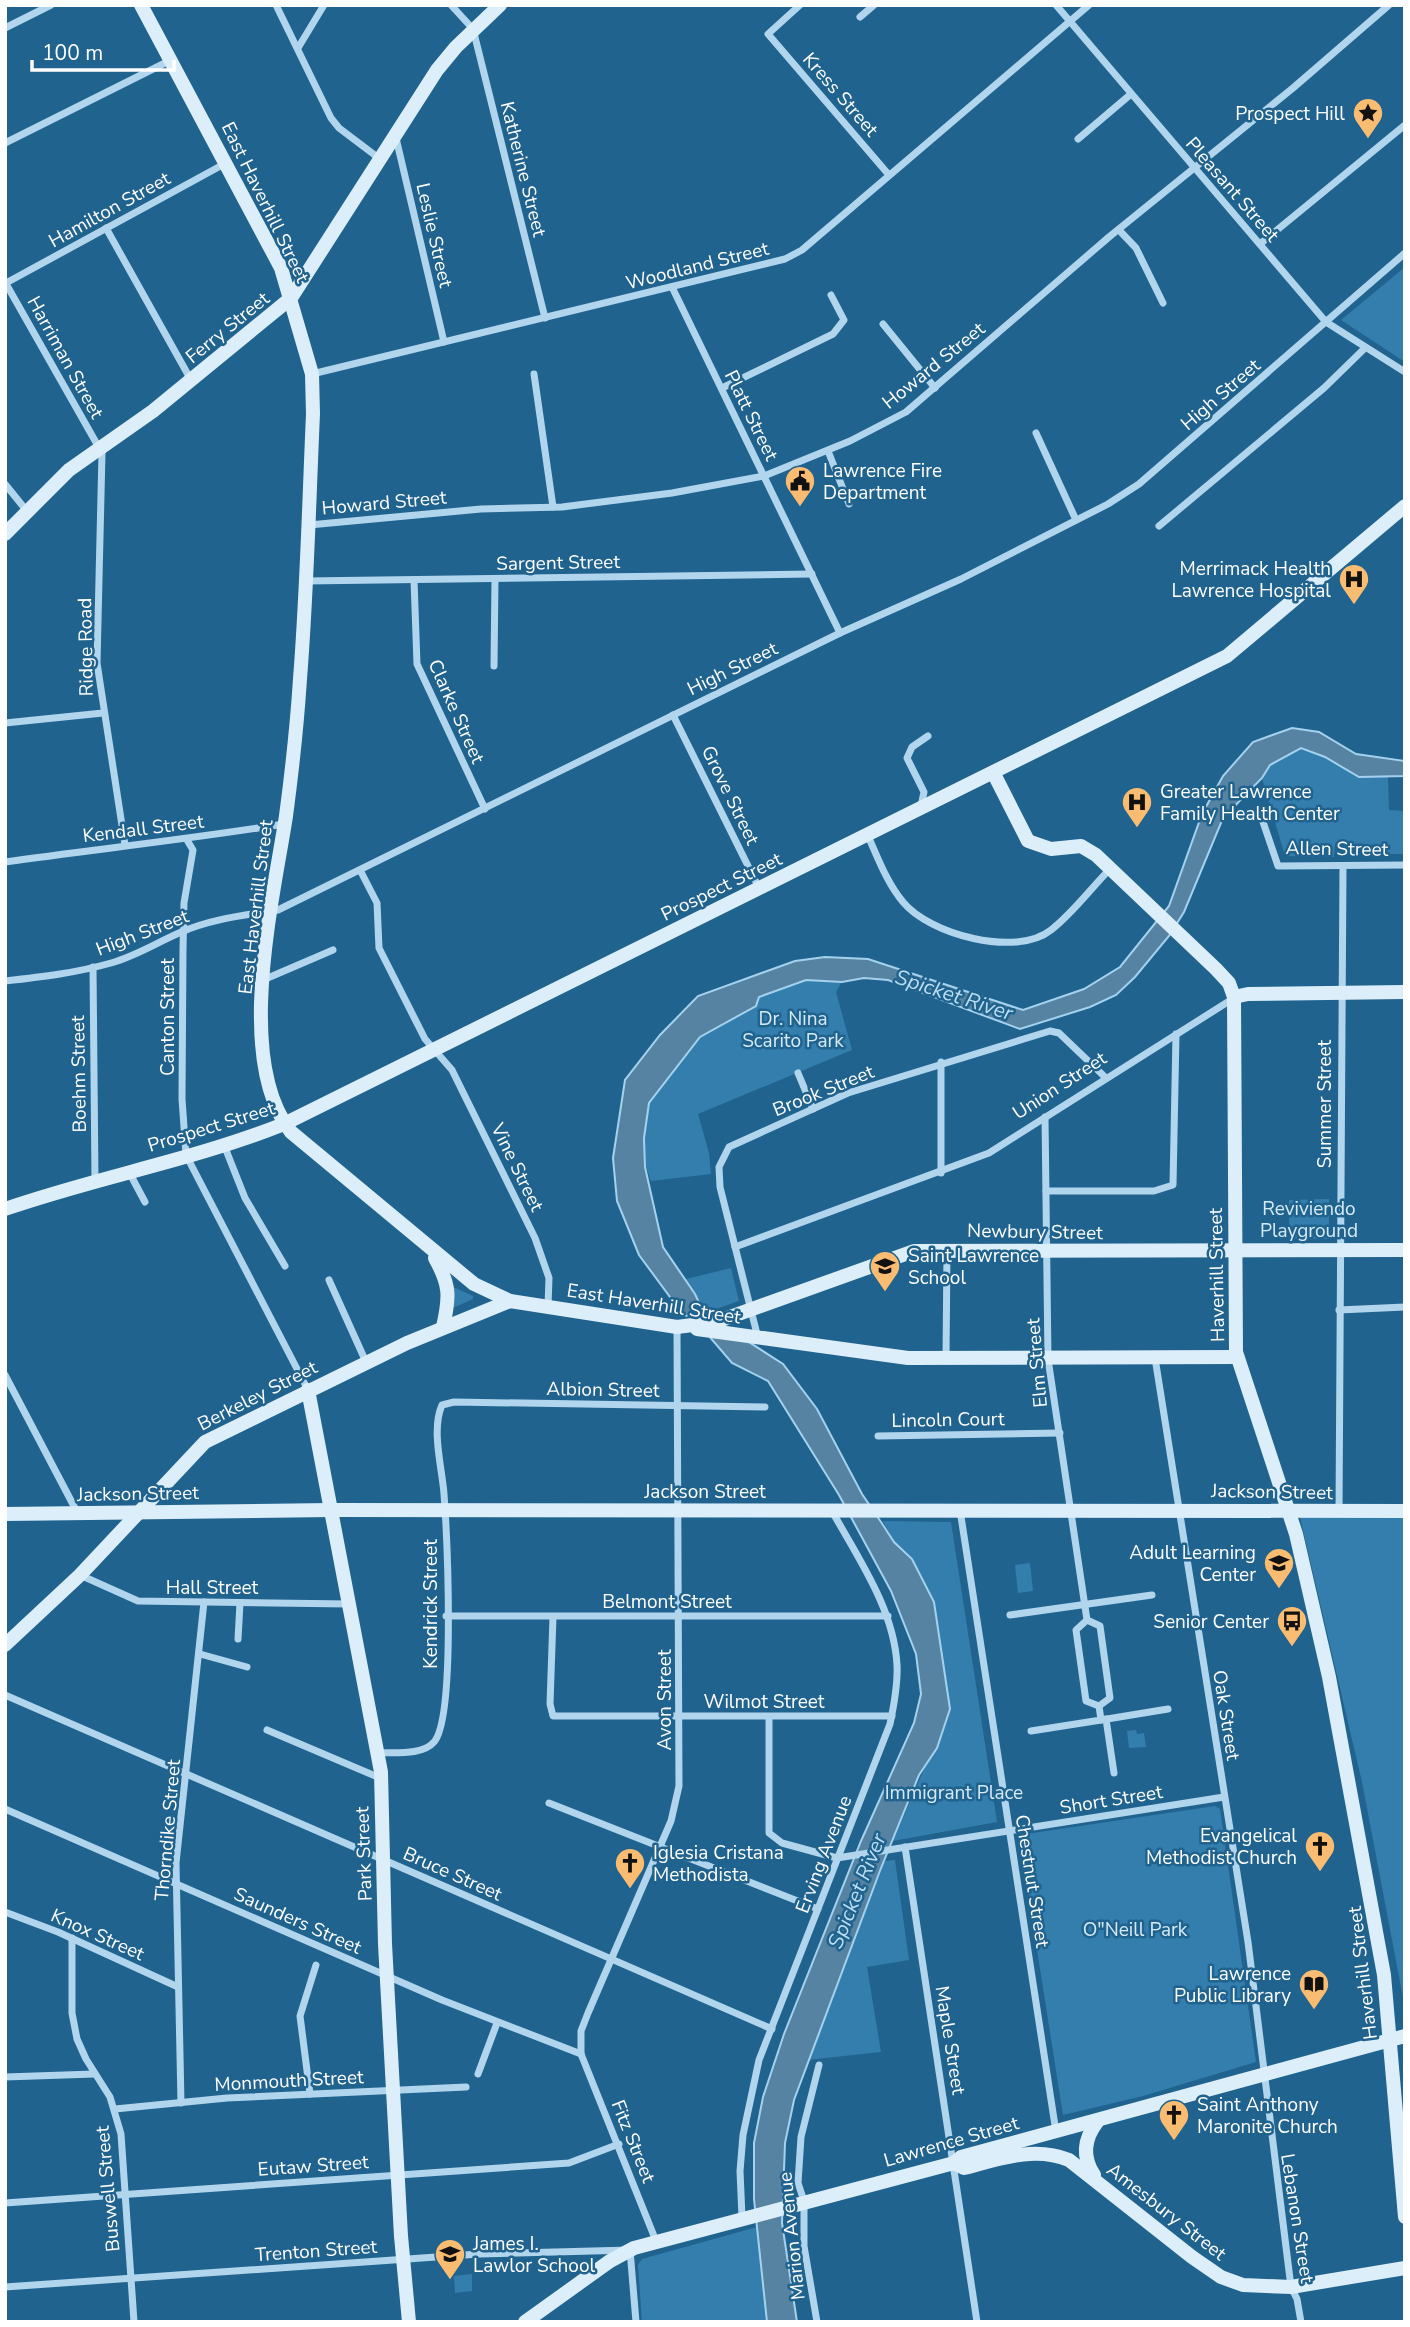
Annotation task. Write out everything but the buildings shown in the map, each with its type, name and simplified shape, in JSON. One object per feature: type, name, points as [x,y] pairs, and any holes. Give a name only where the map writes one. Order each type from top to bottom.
[{"type":"main road","name":"East Haverhill Street","points":[[141,5],[273,251],[291,299],[312,374],[309,525],[300,678],[285,824],[262,980],[267,1072],[274,1107],[284,1124],[307,1148],[431,1251],[474,1284],[510,1301],[894,1357],[1237,1357]]},
{"type":"main road","name":"Ferry Street","points":[[5,534],[26,510],[69,470],[191,380],[291,299],[437,70],[473,29],[500,5]]},
{"type":"main road","name":"Prospect Street","points":[[5,1209],[284,1124],[994,774],[1227,656],[1405,506]]},
{"type":"main road","points":[[994,774],[1028,841],[1051,849],[1081,846],[1111,868],[1229,983],[1234,998]]},
{"type":"main road","name":"Union Street","points":[[1234,998],[1248,994],[1405,992]]},
{"type":"main road","name":"Haverhill Street","points":[[1234,998],[1234,1251],[1237,1357],[1289,1510],[1329,1677],[1369,1882],[1384,1975],[1405,2217]]},
{"type":"main road","name":"Newbury Street","points":[[682,1327],[716,1321],[914,1251],[1405,1250]]},
{"type":"main road","points":[[431,1251],[446,1279],[447,1306],[443,1326]]},
{"type":"main road","name":"Berkeley Street","points":[[5,1645],[80,1575],[205,1442],[443,1326],[510,1301]]},
{"type":"main road","name":"Park Street","points":[[308,1390],[381,1778],[397,2175],[409,2322]]},
{"type":"main road","name":"Jackson Street","points":[[5,1514],[331,1510],[1405,1511]]},
{"type":"main road","name":"Lawrence Street","points":[[526,2321],[630,2250],[656,2241],[954,2163],[961,2157],[1405,2036]]},
{"type":"main road","points":[[1097,2122],[1088,2137],[1085,2158],[1097,2181]]},
{"type":"main road","name":"Amesbury Street","points":[[954,2163],[964,2168],[1027,2154],[1054,2154],[1069,2160],[1221,2277],[1244,2285],[1291,2287],[1350,2279],[1405,2267]]},
{"type":"street","points":[[5,28],[51,5]]},
{"type":"street","points":[[276,5],[331,118],[339,128],[380,159]]},
{"type":"street","points":[[298,48],[324,5]]},
{"type":"street","points":[[451,5],[473,29]]},
{"type":"street","name":"Kress Street","points":[[800,5],[768,34],[889,175]]},
{"type":"street","points":[[860,17],[874,5]]},
{"type":"street","name":"Pleasant Street","points":[[1056,5],[1326,322],[1405,372]]},
{"type":"street","name":"Woodland Street","points":[[312,374],[794,255],[1089,5]]},
{"type":"street","name":"Howard Street","points":[[309,525],[481,509],[553,507],[660,495],[764,477],[828,451],[895,419],[1389,5]]},
{"type":"street","name":"Katherine Street","points":[[473,29],[545,318]]},
{"type":"street","points":[[5,143],[171,60]]},
{"type":"street","points":[[1078,139],[1131,94]]},
{"type":"street","points":[[1260,244],[1405,125]]},
{"type":"street","name":"Leslie Street","points":[[395,135],[444,342]]},
{"type":"street","name":"Hamilton Street","points":[[6,283],[227,162]]},
{"type":"street","points":[[106,228],[191,380]]},
{"type":"street","points":[[1119,230],[1136,248],[1163,303]]},
{"type":"street","name":"High Street","points":[[5,981],[93,967],[148,950],[184,931],[271,911],[485,809],[840,633],[961,579],[1076,520],[1139,484],[1405,253]]},
{"type":"street","name":"Harriman Street","points":[[6,283],[99,447]]},
{"type":"street","name":"Platt Street","points":[[673,287],[840,633]]},
{"type":"street","points":[[722,388],[805,349],[842,327],[844,320],[831,295]]},
{"type":"street","points":[[883,324],[935,388]]},
{"type":"street","points":[[1159,526],[1324,388],[1365,348]]},
{"type":"street","points":[[534,374],[553,507]]},
{"type":"street","points":[[1036,433],[1076,520]]},
{"type":"street","name":"Ridge Road","points":[[99,447],[102,453],[97,663],[125,845]]},
{"type":"street","points":[[828,451],[849,504]]},
{"type":"street","points":[[5,484],[26,510]]},
{"type":"street","name":"Sargent Street","points":[[305,581],[811,574]]},
{"type":"street","points":[[494,666],[495,579]]},
{"type":"street","name":"Clarke Street","points":[[414,580],[417,664],[485,809]]},
{"type":"street","points":[[5,723],[103,713]]},
{"type":"street","name":"Grove Street","points":[[673,715],[760,889]]},
{"type":"street","points":[[920,810],[925,792],[907,758],[912,747],[928,736]]},
{"type":"street","name":"Allen Street","points":[[1261,816],[1278,866],[1405,865]]},
{"type":"street","name":"Kendall Street","points":[[5,862],[125,845],[187,840],[285,824]]},
{"type":"street","points":[[868,835],[888,879],[903,902],[922,919],[991,942],[1032,941],[1051,931],[1111,868]]},
{"type":"street","name":"Canton Street","points":[[186,1155],[182,1099],[184,903],[193,850],[187,840]]},
{"type":"street","name":"Summer Street","points":[[1339,1511],[1340,992],[1343,866]]},
{"type":"street","name":"Vine Street","points":[[360,870],[377,903],[378,944],[425,1039],[452,1070],[535,1238],[549,1278],[548,1306]]},
{"type":"street","points":[[262,980],[333,950]]},
{"type":"street","name":"Boehm Street","points":[[93,967],[95,1180]]},
{"type":"street","name":"Union Street","points":[[735,1247],[989,1153],[1234,998]]},
{"type":"street","name":"Brook Street","points":[[754,1337],[720,1187],[722,1157],[729,1147],[848,1093],[941,1062],[1050,1031],[1059,1034],[1106,1078]]},
{"type":"street","points":[[1045,1191],[1154,1191],[1173,1185],[1175,1034]]},
{"type":"street","points":[[941,1062],[941,1172]]},
{"type":"street","points":[[798,1073],[813,1109]]},
{"type":"street","name":"Elm Street","points":[[1045,1117],[1048,1359],[1087,1620]]},
{"type":"street","points":[[224,1144],[245,1198],[285,1266]]},
{"type":"street","points":[[186,1155],[236,1256],[308,1390]]},
{"type":"street","points":[[129,1171],[145,1202]]},
{"type":"street","points":[[946,1359],[947,1250]]},
{"type":"street","points":[[328,1280],[366,1362]]},
{"type":"street","points":[[1339,1310],[1405,1307]]},
{"type":"street","name":"Avon Street","points":[[581,2054],[581,2031],[671,1821],[679,1786],[678,1406],[682,1327]]},
{"type":"street","name":"Oak Street","points":[[1155,1358],[1248,1942],[1265,2067],[1262,2076]]},
{"type":"street","points":[[5,1375],[78,1513]]},
{"type":"street","name":"Albion Street","points":[[442,1405],[454,1402],[765,1406]]},
{"type":"street","name":"Kendrick Street","points":[[378,1753],[415,1752],[432,1745],[442,1730],[446,1700],[445,1511],[436,1424],[442,1405]]},
{"type":"street","name":"Lincoln Court","points":[[878,1436],[1060,1433]]},
{"type":"street","name":"Chestnut Street","points":[[960,1509],[1056,2132]]},
{"type":"street","name":"Erving Avenue","points":[[746,2216],[740,2171],[744,2125],[759,2060],[892,1716],[897,1664],[887,1616],[836,1510]]},
{"type":"street","name":"Hall Street","points":[[80,1575],[138,1601],[349,1604]]},
{"type":"street","points":[[1010,1615],[1152,1595]]},
{"type":"street","name":"Thorndike Street","points":[[181,2103],[176,1882],[204,1602]]},
{"type":"street","points":[[238,1639],[240,1603]]},
{"type":"street","name":"Belmont Street","points":[[446,1616],[887,1616]]},
{"type":"street","name":"Wilmot Street","points":[[553,1617],[550,1704],[553,1716],[892,1716]]},
{"type":"street","points":[[1087,1620],[1100,1626],[1110,1698],[1099,1706],[1086,1701],[1076,1630],[1087,1620]]},
{"type":"street","points":[[200,1654],[247,1667]]},
{"type":"street","name":"Bruce Street","points":[[5,1695],[772,2029]]},
{"type":"street","points":[[1099,1706],[1114,1773]]},
{"type":"street","points":[[1031,1731],[1168,1709]]},
{"type":"street","points":[[769,1717],[769,1833],[782,1843],[837,1858]]},
{"type":"street","points":[[267,1730],[381,1778]]},
{"type":"street","name":"Short Street","points":[[837,1858],[1224,1797]]},
{"type":"street","points":[[549,1803],[817,1909]]},
{"type":"street","name":"Saunders Street","points":[[5,1809],[497,2023],[581,2054]]},
{"type":"street","name":"Maple Street","points":[[905,1847],[977,2322]]},
{"type":"street","name":"Knox Street","points":[[5,1912],[72,1938],[178,1987]]},
{"type":"street","name":"Buswell Street","points":[[72,1938],[72,2013],[77,2039],[115,2109],[121,2134],[134,2322]]},
{"type":"street","points":[[310,2094],[300,2016],[316,1965]]},
{"type":"street","points":[[478,2074],[497,2023]]},
{"type":"street","name":"Fitz Street","points":[[581,2054],[656,2241]]},
{"type":"street","name":"Marion Avenue","points":[[817,2322],[804,2246],[804,2201],[798,2183],[801,2137],[819,2065]]},
{"type":"street","points":[[5,2077],[94,2074]]},
{"type":"street","name":"Lebanon Street","points":[[1262,2076],[1291,2287],[1297,2299],[1301,2322]]},
{"type":"street","name":"Monmouth Street","points":[[115,2109],[310,2094],[466,2087]]},
{"type":"street","name":"Eutaw Street","points":[[5,2203],[569,2162],[590,2157],[619,2144]]},
{"type":"street","points":[[630,2250],[636,2322]]},
{"type":"street","name":"Trenton Street","points":[[5,2287],[479,2254],[630,2250]]},
{"type":"green space","points":[[1405,267],[1405,362],[1341,320]]},
{"type":"green space","points":[[1301,748],[1325,757],[1359,777],[1388,777],[1389,810],[1405,811],[1404,854],[1383,854],[1383,845],[1335,844],[1334,857],[1285,856],[1262,778],[1269,765]]},
{"type":"green space","name":"Dr. Nina Scarito Park","points":[[806,980],[842,982],[836,992],[852,1050],[698,1114],[709,1153],[711,1174],[651,1181],[644,1152],[645,1120],[650,1102],[672,1068],[705,1033],[755,1006],[759,997]]},
{"type":"green space","name":"Reviviendo Playground","points":[[1329,1199],[1329,1239],[1289,1239],[1289,1200]]},
{"type":"green space","points":[[731,1268],[739,1301],[707,1312],[686,1279]]},
{"type":"green space","points":[[453,1287],[473,1296],[473,1299],[453,1308]]},
{"type":"green space","points":[[1299,1513],[1405,1514],[1405,2008],[1362,1782]]},
{"type":"green space","name":"Immigrant Place","points":[[883,1521],[951,1522],[997,1822],[893,1841],[950,1709],[937,1627],[912,1559],[894,1542]]},
{"type":"green space","points":[[1030,1563],[1033,1591],[1018,1593],[1015,1565]]},
{"type":"green space","points":[[1136,1730],[1137,1734],[1144,1733],[1146,1747],[1129,1748],[1127,1731]]},
{"type":"green space","name":"O\"Neill Park","points":[[1215,1806],[1220,1809],[1256,2062],[1143,2096],[1063,2115],[1019,1835]]},
{"type":"green space","points":[[895,1860],[909,1960],[867,1967],[881,2052],[807,2060],[884,1861]]},
{"type":"green space","points":[[757,2227],[767,2322],[642,2322],[638,2265],[642,2259]]},
{"type":"green space","points":[[472,2274],[472,2291],[455,2293],[454,2276]]},
{"type":"water","name":"Spicket River","points":[[1292,728],[1319,732],[1356,754],[1405,761],[1405,776],[1359,777],[1325,757],[1301,748],[1270,765],[1262,778],[1223,818],[1184,912],[1169,936],[1135,977],[1116,995],[1090,1007],[1020,1029],[888,980],[806,980],[759,997],[756,1006],[700,1037],[649,1103],[644,1138],[645,1167],[663,1247],[695,1294],[704,1313],[783,1364],[817,1409],[862,1494],[894,1542],[912,1559],[934,1602],[950,1709],[937,1748],[919,1775],[881,1868],[794,2100],[785,2143],[782,2223],[797,2322],[767,2322],[754,2199],[754,2143],[763,2097],[784,2034],[861,1841],[914,1723],[921,1694],[916,1654],[891,1591],[839,1495],[768,1381],[732,1363],[691,1315],[684,1316],[639,1255],[617,1201],[613,1158],[625,1080],[660,1035],[698,996],[795,961],[825,957],[868,959],[1023,1010],[1084,989],[1120,967],[1169,906],[1202,814],[1223,776],[1253,742]]},
{"type":"place","name":"Prospect Hill","points":[[1368,140]]},
{"type":"place","name":"Lawrence Fire Department","points":[[800,508]]},
{"type":"place","name":"Merrimack Health Lawrence Hospital","points":[[1354,606]]},
{"type":"place","name":"Greater Lawrence Family Health Center","points":[[1137,829]]},
{"type":"place","name":"Saint Lawrence School","points":[[885,1293]]},
{"type":"place","name":"Adult Learning Center","points":[[1279,1590]]},
{"type":"place","name":"Senior Center","points":[[1292,1648]]},
{"type":"place","name":"Evangelical Methodist Church","points":[[1320,1873]]},
{"type":"place","name":"Iglesia Cristana Methodista","points":[[630,1890]]},
{"type":"place","name":"Lawrence Public Library","points":[[1314,2011]]},
{"type":"place","name":"Saint Anthony Maronite Church","points":[[1174,2142]]},
{"type":"place","name":"James I. Lawlor School","points":[[450,2281]]}]
